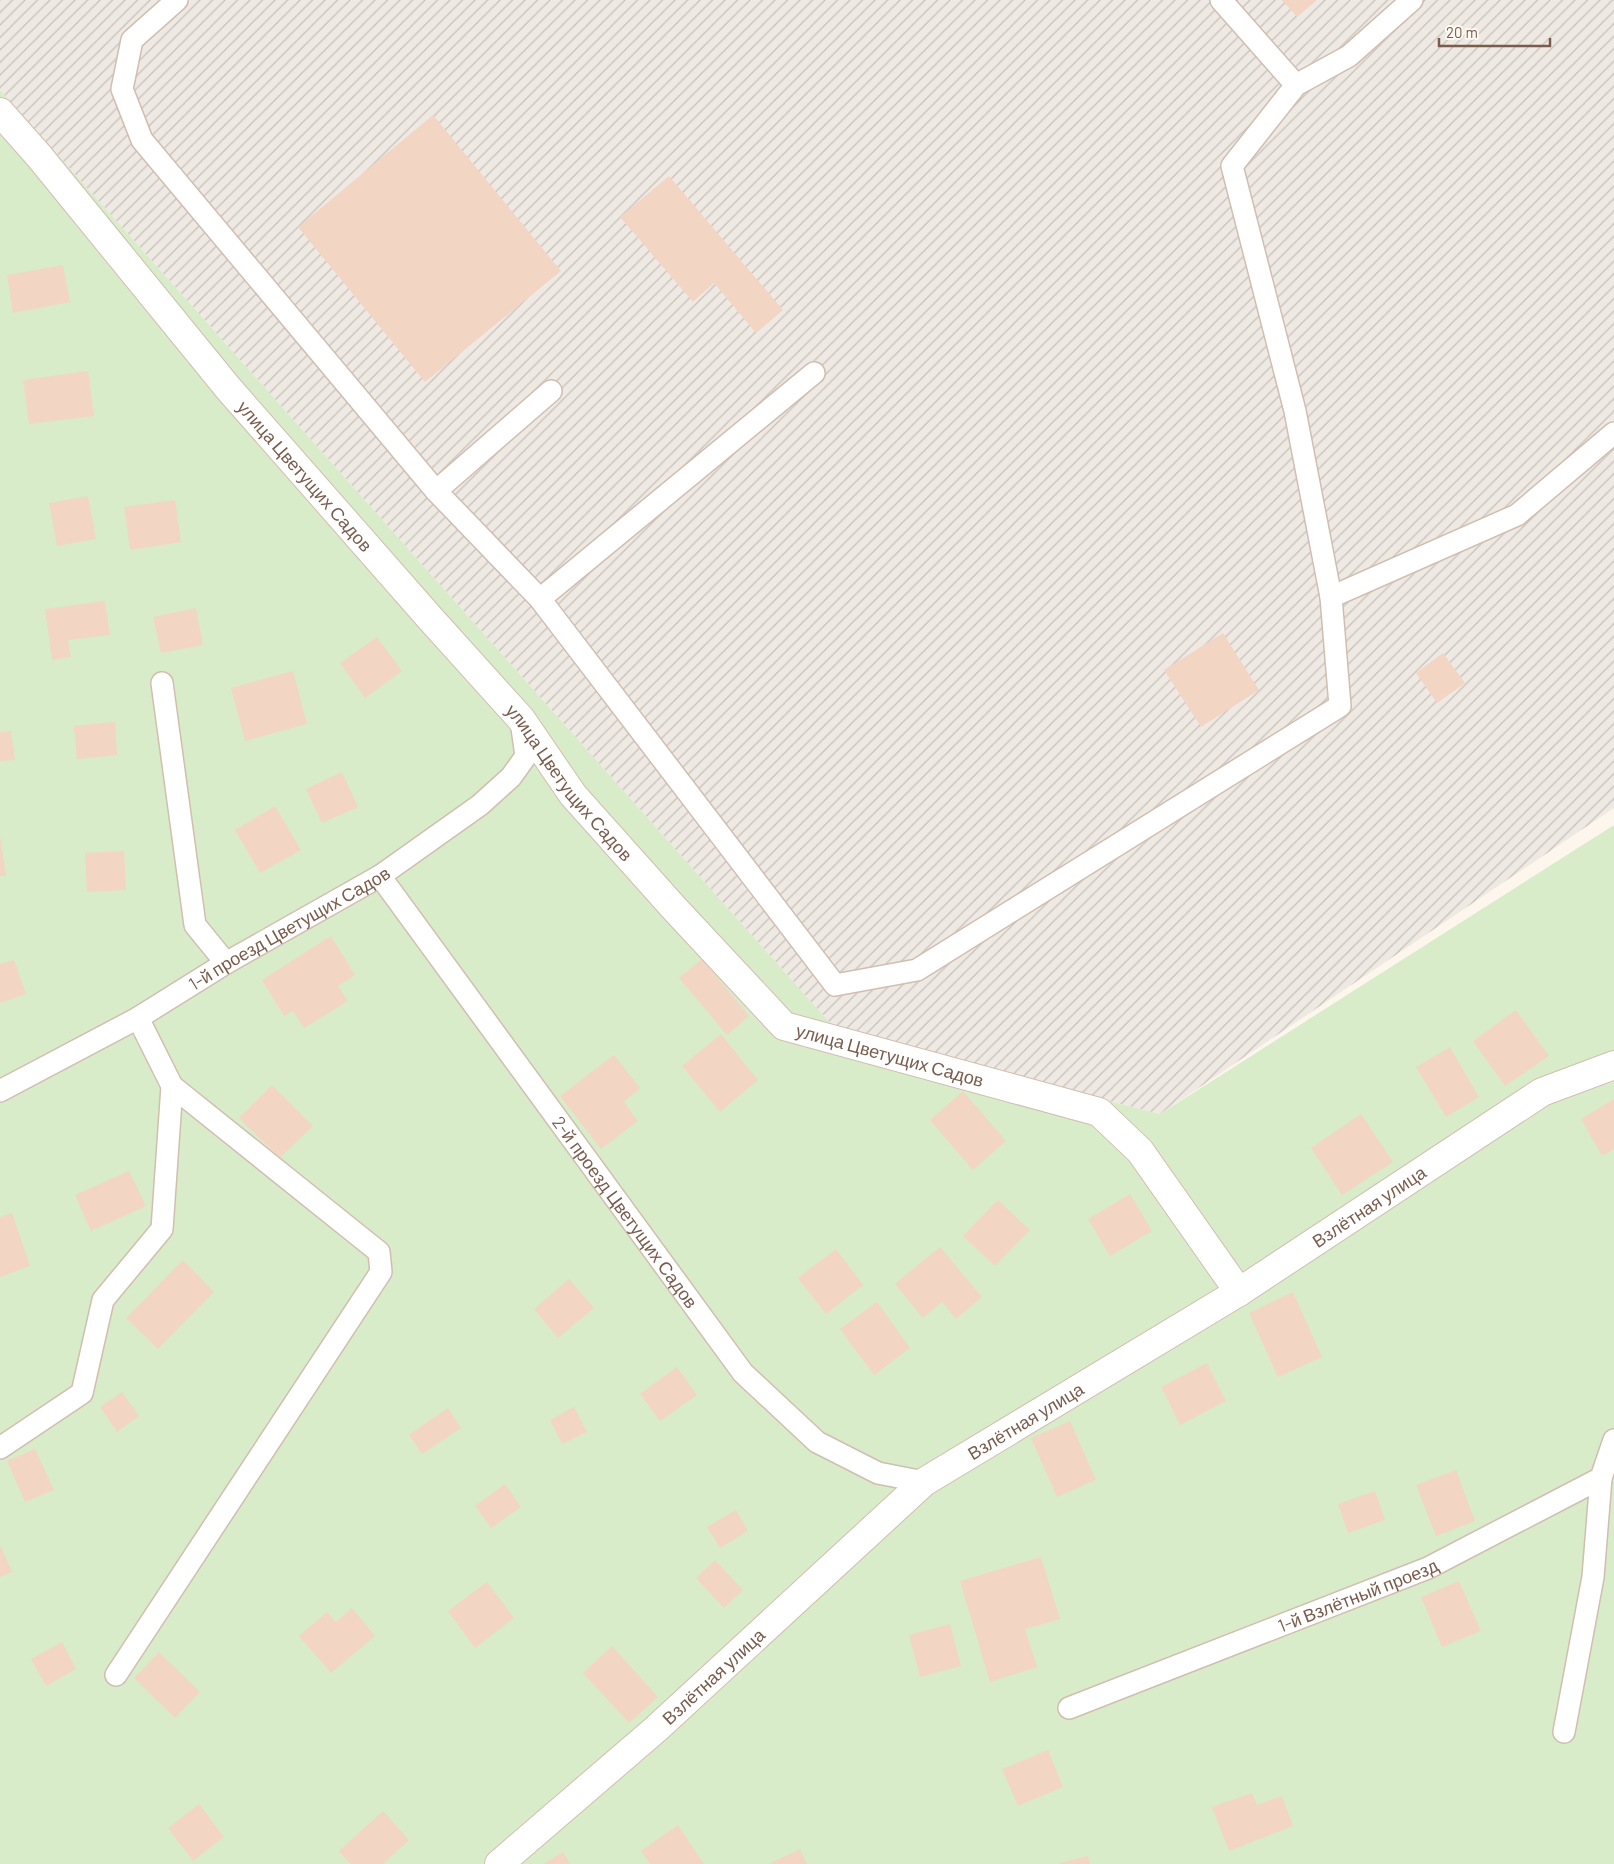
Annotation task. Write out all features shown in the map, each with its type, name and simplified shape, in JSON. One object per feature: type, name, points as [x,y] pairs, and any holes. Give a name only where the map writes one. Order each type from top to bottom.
[{"type":"street","name":"улица Цветущих Садов","points":[[0,112],[39,156],[228,388],[521,719],[573,795],[674,908],[784,1026],[1099,1112],[1140,1151],[1239,1292]]},
{"type":"street","name":"Взлётная улица","points":[[499,1864],[656,1729],[924,1482],[1239,1292],[1542,1092],[1614,1065]]},
{"type":"lane","points":[[177,0],[132,40],[122,89],[142,140],[436,491],[540,599],[835,985],[917,970],[1340,706],[1331,597],[1295,411],[1232,166],[1296,85],[1349,56],[1412,0]]},
{"type":"lane","points":[[1221,0],[1296,85]]},
{"type":"lane","points":[[540,599],[814,373]]},
{"type":"lane","points":[[436,491],[551,391]]},
{"type":"lane","points":[[1331,597],[1517,515],[1614,433]]},
{"type":"lane","points":[[162,683],[196,925],[226,963]]},
{"type":"lane","name":"1-й проезд Цветущих Садов","points":[[0,1091],[138,1018],[226,963],[380,876],[480,805],[511,777],[526,756],[521,719]]},
{"type":"lane","name":"2-й проезд Цветущих Садов","points":[[380,876],[743,1373],[818,1442],[878,1473],[924,1482]]},
{"type":"lane","points":[[116,1675],[381,1272],[379,1252],[172,1086],[138,1018]]},
{"type":"lane","points":[[0,1448],[82,1393],[103,1300],[162,1229],[172,1086]]},
{"type":"lane","points":[[1564,1732],[1593,1577],[1601,1478],[1614,1440]]},
{"type":"lane","name":"1-й Взлётный проезд","points":[[1069,1708],[1428,1568],[1601,1478]]},
{"type":"shaded area","points":[[0,0],[1614,0],[1614,808],[1160,1114],[839,1033],[0,90]]},
{"type":"green space","points":[[0,90],[839,1033],[1160,1114],[1614,825],[1614,1864],[0,1864]]},
{"type":"building","points":[[1282,0],[1317,0],[1297,17]]},
{"type":"building","points":[[433,115],[561,271],[425,382],[298,227]]},
{"type":"building","points":[[669,176],[783,310],[756,333],[714,283],[693,302],[620,217]]},
{"type":"building","points":[[63,265],[70,302],[13,313],[7,275]]},
{"type":"building","points":[[88,371],[94,416],[29,424],[23,380]]},
{"type":"building","points":[[88,496],[96,539],[57,546],[49,503]]},
{"type":"building","points":[[175,500],[181,542],[130,550],[124,507]]},
{"type":"building","points":[[105,601],[110,635],[68,640],[71,657],[52,660],[45,609]]},
{"type":"building","points":[[196,608],[203,645],[161,653],[153,617]]},
{"type":"building","points":[[1223,633],[1259,690],[1201,727],[1164,670]]},
{"type":"building","points":[[377,637],[402,671],[365,698],[340,663]]},
{"type":"building","points":[[1443,653],[1465,683],[1437,703],[1416,673]]},
{"type":"building","points":[[293,671],[307,724],[245,741],[231,688]]},
{"type":"building","points":[[115,722],[117,755],[77,759],[74,726]]},
{"type":"building","points":[[11,731],[15,760],[0,761],[0,732]]},
{"type":"building","points":[[342,772],[358,807],[322,823],[306,789]]},
{"type":"building","points":[[275,806],[301,850],[260,873],[235,830]]},
{"type":"building","points":[[0,836],[6,876],[0,876]]},
{"type":"building","points":[[124,851],[126,890],[87,892],[85,853]]},
{"type":"building","points":[[331,936],[355,975],[338,986],[348,1001],[304,1028],[293,1011],[284,1016],[262,980]]},
{"type":"building","points":[[702,959],[749,1016],[727,1035],[679,978]]},
{"type":"building","points":[[14,960],[26,994],[0,1003],[0,964]]},
{"type":"building","points":[[1516,1010],[1549,1056],[1505,1086],[1473,1041]]},
{"type":"building","points":[[721,1034],[758,1080],[720,1112],[682,1066]]},
{"type":"building","points":[[1450,1047],[1479,1097],[1446,1117],[1416,1067]]},
{"type":"building","points":[[614,1055],[640,1088],[624,1102],[638,1121],[601,1149],[560,1096]]},
{"type":"building","points":[[272,1085],[313,1126],[280,1158],[239,1118]]},
{"type":"building","points":[[963,1091],[1006,1141],[973,1170],[930,1120]]},
{"type":"building","points":[[1614,1099],[1614,1149],[1602,1156],[1581,1119]]},
{"type":"building","points":[[1361,1114],[1393,1162],[1342,1195],[1311,1148]]},
{"type":"building","points":[[129,1171],[146,1206],[91,1231],[75,1195]]},
{"type":"building","points":[[1130,1194],[1152,1231],[1110,1256],[1088,1219]]},
{"type":"building","points":[[998,1200],[1030,1230],[995,1266],[963,1236]]},
{"type":"building","points":[[12,1213],[30,1266],[0,1277],[0,1217]]},
{"type":"building","points":[[940,1247],[982,1297],[956,1319],[942,1302],[923,1318],[895,1284]]},
{"type":"building","points":[[836,1249],[863,1285],[826,1314],[798,1278]]},
{"type":"building","points":[[183,1260],[214,1292],[158,1349],[126,1318]]},
{"type":"building","points":[[569,1279],[594,1308],[558,1338],[534,1309]]},
{"type":"building","points":[[1293,1292],[1322,1357],[1278,1377],[1249,1313]]},
{"type":"building","points":[[877,1302],[910,1348],[874,1375],[840,1329]]},
{"type":"building","points":[[1207,1363],[1226,1401],[1180,1425],[1161,1387]]},
{"type":"building","points":[[677,1367],[697,1395],[660,1421],[640,1394]]},
{"type":"building","points":[[122,1392],[139,1416],[117,1432],[100,1407]]},
{"type":"building","points":[[574,1407],[587,1432],[562,1444],[550,1420]]},
{"type":"building","points":[[448,1408],[461,1428],[422,1454],[409,1435]]},
{"type":"building","points":[[1070,1421],[1096,1480],[1057,1497],[1031,1438]]},
{"type":"building","points":[[35,1449],[54,1490],[25,1502],[7,1461]]},
{"type":"building","points":[[1456,1470],[1475,1521],[1436,1536],[1416,1485]]},
{"type":"building","points":[[505,1484],[521,1507],[491,1528],[475,1506]]},
{"type":"building","points":[[1375,1491],[1385,1520],[1348,1533],[1338,1504]]},
{"type":"building","points":[[736,1510],[748,1531],[720,1548],[707,1527]]},
{"type":"building","points":[[0,1545],[12,1572],[0,1577]]},
{"type":"building","points":[[1041,1557],[1060,1619],[1025,1629],[1037,1667],[990,1682],[960,1581]]},
{"type":"building","points":[[715,1560],[743,1590],[724,1608],[696,1578]]},
{"type":"building","points":[[1459,1581],[1481,1631],[1442,1647],[1421,1597]]},
{"type":"building","points":[[487,1582],[514,1618],[475,1648],[448,1611]]},
{"type":"building","points":[[352,1608],[375,1636],[331,1673],[299,1636],[327,1612],[336,1622]]},
{"type":"building","points":[[950,1624],[961,1666],[920,1677],[909,1635]]},
{"type":"building","points":[[62,1642],[76,1669],[46,1686],[31,1659]]},
{"type":"building","points":[[612,1646],[658,1697],[629,1723],[583,1673]]},
{"type":"building","points":[[159,1652],[200,1692],[175,1718],[134,1678]]},
{"type":"building","points":[[1048,1750],[1063,1787],[1018,1806],[1002,1769]]},
{"type":"building","points":[[1252,1793],[1257,1805],[1282,1796],[1293,1826],[1229,1851],[1212,1807]]},
{"type":"building","points":[[199,1804],[224,1837],[193,1861],[168,1828]]},
{"type":"building","points":[[383,1811],[409,1840],[383,1864],[351,1864],[339,1851]]},
{"type":"building","points":[[678,1825],[704,1864],[650,1864],[641,1851]]},
{"type":"building","points":[[800,1849],[807,1864],[769,1864]]},
{"type":"building","points":[[563,1852],[570,1864],[543,1864]]},
{"type":"building","points":[[1088,1856],[1090,1864],[1060,1864],[1060,1863]]}]
